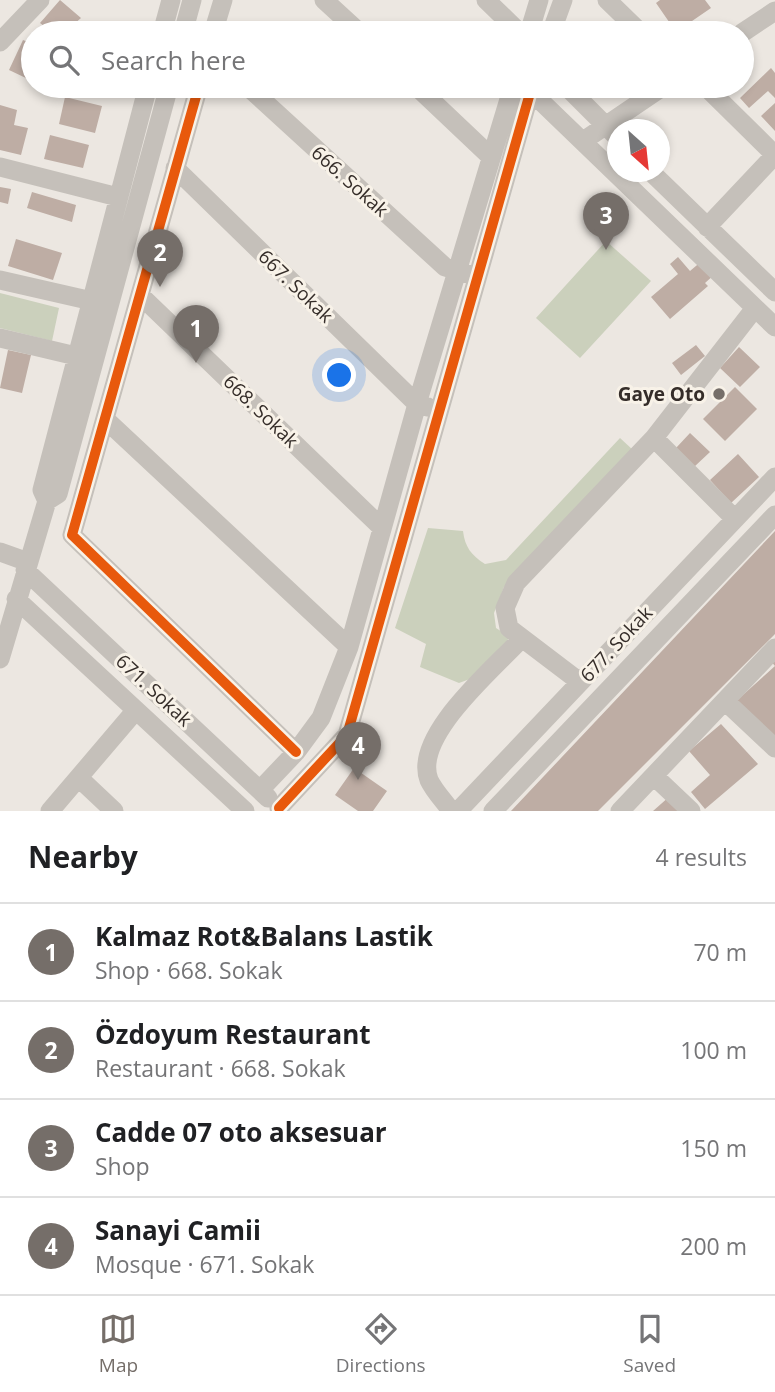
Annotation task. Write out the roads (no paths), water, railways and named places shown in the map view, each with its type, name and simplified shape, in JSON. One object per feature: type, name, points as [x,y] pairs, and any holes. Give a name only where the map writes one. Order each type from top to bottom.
[{"type":"street","points":[[0,42],[40,0]]},
{"type":"street","points":[[165,21],[171,0]]},
{"type":"street","points":[[186,21],[192,0]]},
{"type":"street","points":[[217,21],[223,0]]},
{"type":"street","points":[[324,0],[347,21]]},
{"type":"street","points":[[486,0],[508,21]]},
{"type":"street","points":[[533,21],[539,0]]},
{"type":"street","points":[[555,21],[563,0]]},
{"type":"street","points":[[607,0],[629,21]]},
{"type":"street","points":[[754,26],[773,15]]},
{"type":"street","points":[[47,501],[42,490],[145,98]]},
{"type":"street","points":[[0,659],[47,501],[58,494],[166,98]]},
{"type":"street","points":[[196,98],[72,535],[296,752]]},
{"type":"street","name":"666. Sokak","points":[[260,98],[446,267],[456,272]]},
{"type":"street","points":[[428,98],[491,157]]},
{"type":"street","points":[[260,790],[296,752],[321,718],[348,647],[491,157],[520,98]]},
{"type":"street","points":[[280,810],[347,735],[479,276],[522,98]]},
{"type":"street","points":[[537,98],[775,327]]},
{"type":"street","points":[[578,98],[607,128]]},
{"type":"street","points":[[626,119],[650,98]]},
{"type":"street","points":[[707,227],[775,155],[717,98]]},
{"type":"street","points":[[583,141],[607,133]]},
{"type":"street","points":[[0,167],[118,198]]},
{"type":"street","name":"667. Sokak","points":[[175,169],[417,404]]},
{"type":"street","points":[[661,182],[775,292]]},
{"type":"street","points":[[456,272],[479,276]]},
{"type":"street","points":[[0,280],[92,301]]},
{"type":"street","name":"668. Sokak","points":[[140,295],[382,527]]},
{"type":"street","points":[[580,682],[509,628],[505,608],[516,583],[654,438],[755,308]]},
{"type":"street","points":[[0,338],[76,356]]},
{"type":"street","points":[[417,404],[441,411]]},
{"type":"street","points":[[105,419],[348,647]]},
{"type":"street","points":[[654,438],[735,519]]},
{"type":"street","name":"677. Sokak","points":[[458,811],[775,477]]},
{"type":"street","name":"677. Sokak","points":[[493,811],[775,515]]},
{"type":"street","points":[[0,552],[27,566]]},
{"type":"street","name":"671. Sokak","points":[[27,566],[280,810]]},
{"type":"street","name":"671. Sokak","points":[[16,599],[245,811]]},
{"type":"street","points":[[451,811],[429,779],[428,753],[438,729],[522,638]]},
{"type":"street","points":[[620,811],[775,648]]},
{"type":"street","points":[[725,701],[775,748]]},
{"type":"street","points":[[50,811],[136,710]]},
{"type":"street","points":[[654,776],[691,811]]},
{"type":"street","points":[[79,778],[114,811]]},
{"type":"place","name":"Cadde 07 oto aksesuar","points":[[606,250]]},
{"type":"place","name":"Özdoyum Restaurant","points":[[160,287]]},
{"type":"place","name":"Kalmaz Rot&Balans Lastik","points":[[196,363]]},
{"type":"place","name":"Gaye Oto","points":[[719,394]]},
{"type":"place","name":"Sanayi Camii","points":[[358,780]]}]
